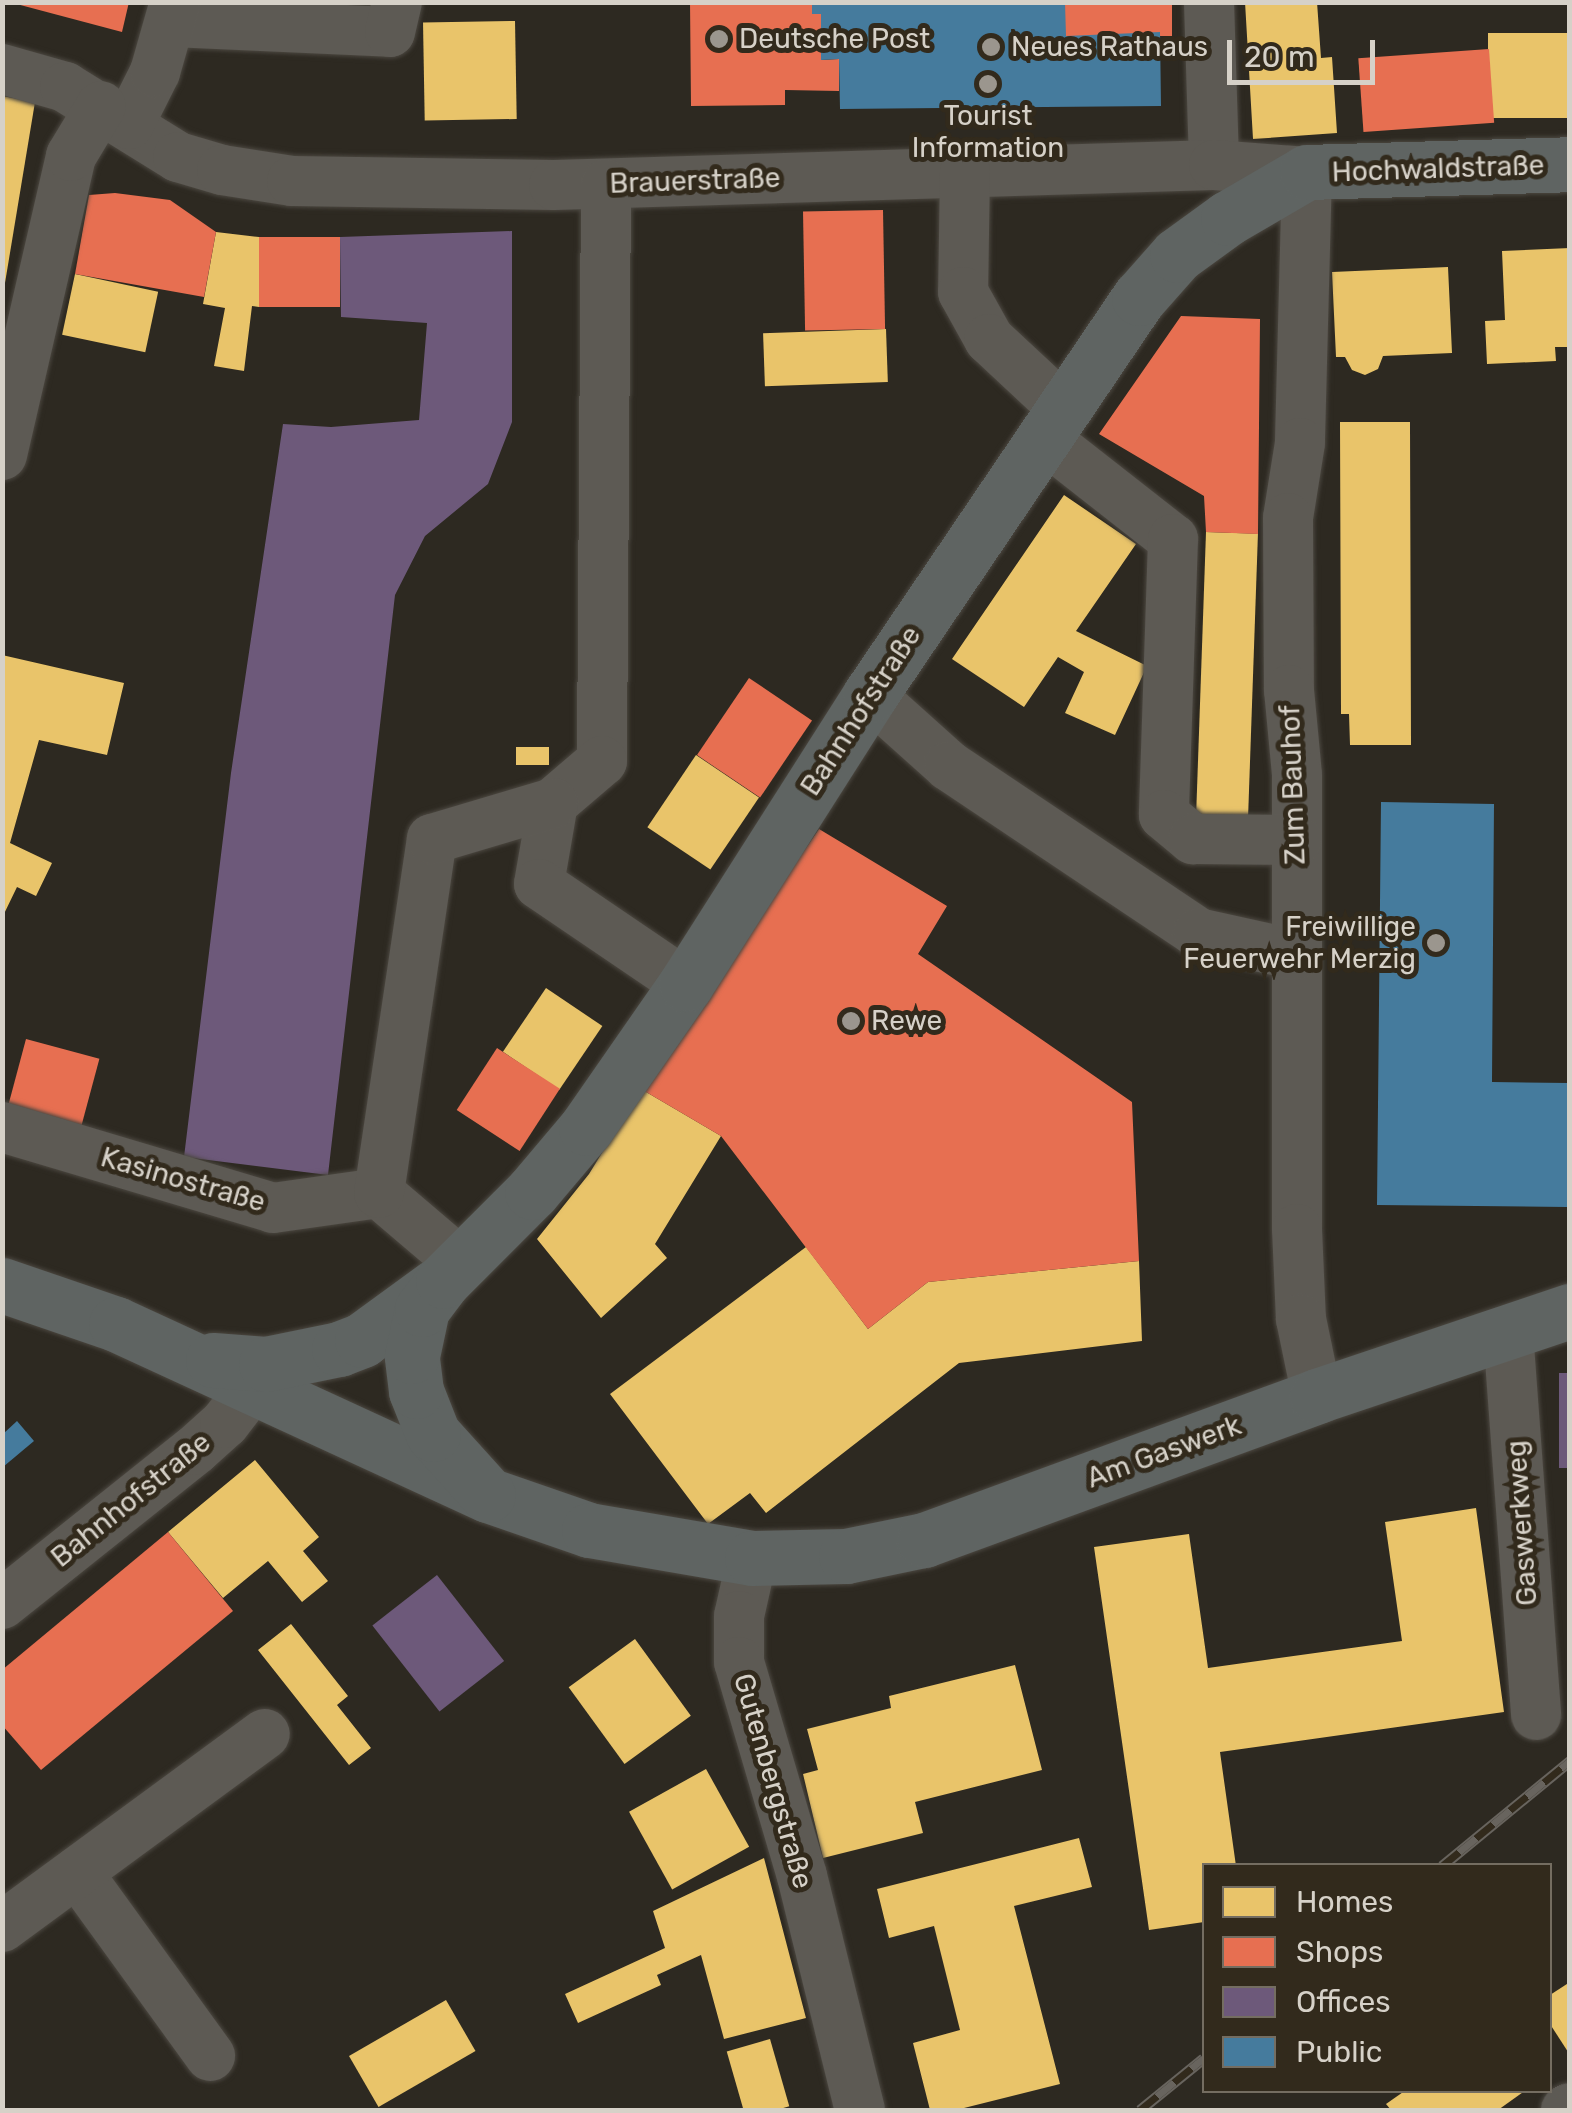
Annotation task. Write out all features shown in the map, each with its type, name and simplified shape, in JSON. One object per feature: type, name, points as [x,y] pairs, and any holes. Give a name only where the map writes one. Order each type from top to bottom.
[{"type":"main road","name":"Hochwaldstraße","points":[[1307,172],[1570,164]]},
{"type":"main road","name":"Bahnhofstraße","points":[[488,1495],[433,1434],[416,1391],[414,1333],[422,1309],[586,1128],[686,984],[870,695],[1138,298],[1177,256],[1228,218],[1307,172]]},
{"type":"main road","name":"Bahnhofstraße","points":[[193,1359],[266,1364],[310,1358],[362,1340],[452,1272]]},
{"type":"main road","points":[[2,1285],[116,1324],[488,1495],[590,1530],[752,1558]]},
{"type":"main road","name":"Am Gaswerk","points":[[752,1558],[846,1556],[924,1540],[1317,1396],[1570,1311]]},
{"type":"street","points":[[2,455],[71,156],[155,72],[174,12],[390,32],[397,2]]},
{"type":"street","points":[[1209,2],[1214,165]]},
{"type":"street","name":"Brauerstraße","points":[[2,69],[65,87],[178,156],[222,170],[292,181],[554,186],[1214,165],[1307,172]]},
{"type":"street","points":[[965,172],[963,292],[989,338],[1054,422],[1173,539],[1164,815],[1193,839],[1297,840]]},
{"type":"street","name":"Zum Bauhof","points":[[1307,172],[1300,443],[1288,518],[1289,690],[1298,775],[1298,1247],[1302,1319],[1317,1396]]},
{"type":"street","points":[[452,1272],[379,1193],[432,839],[553,802],[602,761],[606,184]]},
{"type":"street","points":[[870,695],[949,766],[1198,933],[1297,955]]},
{"type":"street","points":[[553,802],[539,884],[686,984]]},
{"type":"street","name":"Kasinostraße","points":[[2,1127],[273,1208],[379,1193]]},
{"type":"street","name":"Gaswerkweg","points":[[1508,1332],[1536,1715]]},
{"type":"street","name":"Bahnhofstraße","points":[[2,1604],[195,1450],[225,1423],[252,1388]]},
{"type":"street","name":"Gutenbergstraße","points":[[752,1558],[739,1616],[738,1662],[802,1876],[860,2110]]},
{"type":"street","points":[[2,1926],[265,1734]]},
{"type":"street","points":[[78,1872],[210,2056]]},
{"type":"building: Homes","points":[[1245,2],[1317,2],[1321,58],[1332,57],[1337,133],[1253,139]]},
{"type":"building: Homes","points":[[515,21],[517,119],[425,121],[423,23]]},
{"type":"building: Homes","points":[[1488,33],[1570,33],[1570,118],[1488,118]]},
{"type":"building: Homes","points":[[2,96],[35,102],[4,289],[2,288]]},
{"type":"building: Homes","points":[[216,232],[259,237],[259,307],[252,306],[244,371],[214,366],[225,308],[203,304]]},
{"type":"building: Homes","points":[[1570,248],[1570,347],[1555,347],[1556,361],[1487,364],[1485,321],[1505,320],[1502,251]]},
{"type":"building: Homes","points":[[1448,267],[1452,353],[1383,356],[1378,369],[1365,375],[1352,370],[1345,357],[1336,357],[1332,272]]},
{"type":"building: Homes","points":[[75,274],[158,292],[145,352],[62,335]]},
{"type":"building: Homes","points":[[886,329],[888,382],[765,386],[763,333]]},
{"type":"building: Homes","points":[[1340,422],[1410,422],[1411,745],[1350,745],[1349,714],[1341,714]]},
{"type":"building: Homes","points":[[1064,495],[1136,544],[1076,631],[1147,666],[1115,735],[1065,713],[1084,672],[1058,657],[1024,707],[952,659]]},
{"type":"building: Homes","points":[[1206,532],[1258,534],[1248,822],[1196,820]]},
{"type":"building: Homes","points":[[2,655],[124,683],[107,755],[39,740],[10,843],[52,863],[36,896],[17,887],[2,918]]},
{"type":"building: Homes","points":[[516,747],[549,747],[549,765],[516,765]]},
{"type":"building: Homes","points":[[696,755],[759,797],[710,870],[647,827]]},
{"type":"building: Homes","points":[[546,988],[602,1026],[559,1090],[503,1052]]},
{"type":"building: Homes","points":[[641,1089],[721,1136],[655,1244],[667,1258],[601,1318],[537,1239],[589,1174]]},
{"type":"building: Homes","points":[[806,1247],[868,1329],[928,1282],[1139,1261],[1142,1341],[959,1363],[766,1513],[750,1493],[708,1524],[610,1394]]},
{"type":"building: Homes","points":[[255,1460],[319,1537],[303,1551],[328,1581],[302,1602],[268,1561],[223,1598],[168,1532]]},
{"type":"building: Homes","points":[[1476,1508],[1504,1712],[1220,1752],[1236,1863],[1202,1863],[1202,1922],[1149,1930],[1094,1547],[1189,1534],[1208,1668],[1402,1641],[1385,1522]]},
{"type":"building: Homes","points":[[291,1624],[348,1696],[337,1705],[371,1748],[349,1765],[258,1650]]},
{"type":"building: Homes","points":[[635,1639],[691,1716],[625,1764],[569,1687]]},
{"type":"building: Homes","points":[[1015,1665],[1042,1770],[915,1802],[923,1833],[823,1858],[803,1774],[818,1770],[807,1729],[891,1708],[889,1696]]},
{"type":"building: Homes","points":[[706,1769],[749,1847],[672,1890],[629,1812]]},
{"type":"building: Homes","points":[[1079,1838],[1092,1887],[1014,1906],[1060,2084],[956,2110],[930,2110],[913,2043],[960,2030],[934,1926],[889,1938],[877,1889]]},
{"type":"building: Homes","points":[[764,1858],[806,2018],[724,2039],[701,1955],[657,1975],[661,1985],[578,2023],[565,1994],[665,1948],[653,1911]]},
{"type":"building: Homes","points":[[1570,1982],[1570,2055],[1552,2027],[1552,1994]]},
{"type":"building: Homes","points":[[446,2000],[476,2051],[379,2107],[349,2056]]},
{"type":"building: Homes","points":[[770,2039],[789,2106],[744,2110],[727,2051]]},
{"type":"building: Homes","points":[[1402,2093],[1522,2093],[1498,2110],[1391,2110],[1386,2104]]},
{"type":"building: Shops","points":[[9,2],[129,2],[122,32]]},
{"type":"building: Shops","points":[[690,2],[812,2],[812,14],[821,14],[821,60],[839,59],[839,91],[785,90],[785,105],[691,106]]},
{"type":"building: Shops","points":[[1065,2],[1172,2],[1172,36],[1065,36]]},
{"type":"building: Shops","points":[[1489,49],[1494,123],[1363,132],[1358,58]]},
{"type":"building: Shops","points":[[115,193],[170,200],[216,232],[204,297],[75,274],[89,195]]},
{"type":"building: Shops","points":[[883,210],[885,329],[805,330],[803,211]]},
{"type":"building: Shops","points":[[259,237],[340,237],[340,307],[259,307]]},
{"type":"building: Shops","points":[[1181,316],[1260,319],[1258,534],[1206,532],[1204,496],[1099,434]]},
{"type":"building: Shops","points":[[749,678],[812,720],[760,798],[697,755]]},
{"type":"building: Shops","name":"Rewe","points":[[819,829],[947,906],[918,954],[1132,1102],[1139,1261],[928,1282],[868,1329],[721,1136],[641,1089]]},
{"type":"building: Shops","points":[[26,1039],[99,1059],[82,1125],[8,1106]]},
{"type":"building: Shops","points":[[497,1048],[560,1089],[520,1151],[457,1110]]},
{"type":"building: Shops","points":[[168,1532],[233,1611],[41,1770],[2,1725],[2,1670]]},
{"type":"building: Offices","points":[[512,231],[512,422],[488,484],[425,536],[395,595],[328,1175],[184,1157],[231,773],[283,424],[331,427],[419,420],[427,323],[341,317],[340,237]]},
{"type":"building: Offices","points":[[1559,1373],[1570,1373],[1570,1468],[1559,1468]]},
{"type":"building: Offices","points":[[437,1575],[504,1661],[439,1711],[372,1625]]},
{"type":"building: Public","name":"Neues Rathaus","points":[[812,2],[1065,2],[1066,36],[1160,32],[1161,106],[840,109],[839,59],[821,60],[821,14],[812,14]]},
{"type":"building: Public","name":"Freiwillige Feuerwehr Merzig","points":[[1381,802],[1494,804],[1492,1082],[1568,1083],[1567,1207],[1377,1205]]},
{"type":"building: Public","points":[[17,1421],[34,1441],[3,1467],[3,1434]]},
{"type":"railway","points":[[1446,1863],[1570,1761]]},
{"type":"railway","points":[[1140,2110],[1202,2060]]},
{"type":"place","name":"Deutsche Post","points":[[719,39]]},
{"type":"place","name":"Neues Rathaus","points":[[991,47]]},
{"type":"place","name":"Tourist Information","points":[[988,84]]},
{"type":"place","name":"Freiwillige Feuerwehr Merzig","points":[[1436,943]]},
{"type":"place","name":"Rewe","points":[[851,1021]]}]
